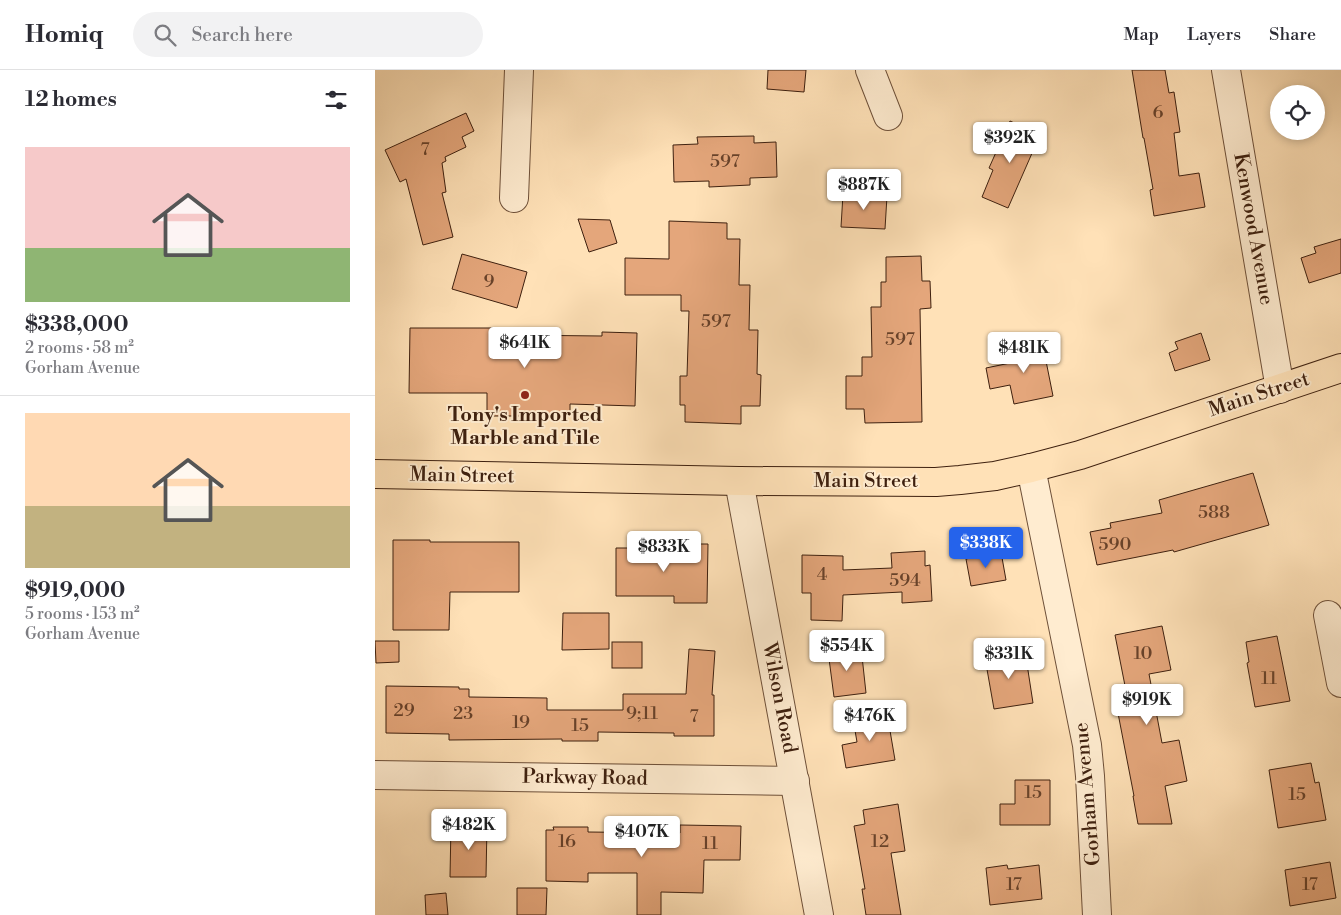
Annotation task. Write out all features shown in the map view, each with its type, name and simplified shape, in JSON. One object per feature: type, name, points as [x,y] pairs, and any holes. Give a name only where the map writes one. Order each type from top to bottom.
[{"type":"main road","name":"Main Street","points":[[375,474],[739,481],[936,482],[960,480],[995,476],[1080,455],[1341,368]]},
{"type":"street","points":[[514,198],[519,70]]},
{"type":"street","points":[[870,70],[888,116]]},
{"type":"street","name":"Kenwood Avenue","points":[[1226,70],[1280,389]]},
{"type":"street","name":"Gorham Avenue","points":[[1031,468],[1087,745],[1097,915]]},
{"type":"street","name":"Wilson Road","points":[[739,481],[819,915]]},
{"type":"street","points":[[1328,615],[1341,683]]},
{"type":"street","name":"Parkway Road","points":[[375,775],[795,781]]},
{"type":"building","points":[[768,70],[806,70],[804,92],[767,89]]},
{"type":"building","points":[[1132,70],[1165,70],[1169,93],[1174,92],[1180,132],[1174,133],[1179,176],[1199,173],[1205,207],[1154,216],[1150,190],[1153,189]]},
{"type":"building","points":[[466,113],[474,131],[462,137],[466,147],[445,157],[446,161],[442,163],[446,192],[442,193],[453,237],[423,245],[406,179],[400,182],[385,150]]},
{"type":"building","points":[[1010,121],[1040,135],[1008,208],[982,197],[993,170],[989,168]]},
{"type":"building","points":[[754,136],[754,143],[776,142],[777,177],[750,178],[750,185],[709,187],[709,181],[674,182],[673,145],[698,144],[697,137]]},
{"type":"building","points":[[843,194],[887,196],[885,229],[841,227]]},
{"type":"building","points":[[578,219],[610,220],[617,243],[589,252]]},
{"type":"building","points":[[669,221],[727,223],[727,239],[740,239],[739,285],[750,285],[749,330],[758,330],[757,374],[761,375],[760,406],[741,406],[741,424],[685,422],[685,405],[680,405],[680,376],[687,376],[689,311],[681,311],[681,295],[625,295],[625,258],[669,259]]},
{"type":"building","points":[[1341,239],[1341,273],[1309,283],[1301,258],[1316,253],[1314,247]]},
{"type":"building","points":[[462,254],[527,272],[517,308],[452,289]]},
{"type":"building","points":[[921,256],[922,281],[930,281],[931,308],[920,309],[922,422],[865,423],[864,409],[846,409],[846,376],[862,376],[862,357],[872,357],[871,307],[881,307],[881,282],[886,282],[886,257]]},
{"type":"building","points":[[410,328],[511,328],[509,335],[602,336],[602,332],[637,333],[635,406],[570,404],[570,412],[565,411],[565,416],[487,416],[487,393],[409,393]]},
{"type":"building","points":[[1201,333],[1210,360],[1175,371],[1169,353],[1178,349],[1175,342]]},
{"type":"building","points":[[1042,341],[1053,396],[1014,404],[1010,385],[990,389],[986,368],[1015,362],[1012,347]]},
{"type":"building","points":[[1253,473],[1269,525],[1174,552],[1173,550],[1097,565],[1090,532],[1111,528],[1110,523],[1162,513],[1159,500]]},
{"type":"building","points":[[393,540],[519,542],[519,592],[450,592],[449,630],[393,630]]},
{"type":"building","points":[[675,544],[708,544],[707,603],[674,603],[674,596],[616,596],[616,548],[675,548]]},
{"type":"building","points":[[925,551],[925,566],[930,565],[932,601],[902,603],[902,592],[843,595],[842,621],[811,620],[811,593],[802,593],[802,555],[843,556],[843,570],[892,568],[891,553]]},
{"type":"building","points":[[1001,552],[1006,580],[971,586],[966,559]]},
{"type":"building","points":[[563,613],[609,613],[609,649],[562,650]]},
{"type":"building","points":[[1162,626],[1171,670],[1149,674],[1162,743],[1179,740],[1187,781],[1165,786],[1172,824],[1138,824],[1117,708],[1129,706],[1115,635]]},
{"type":"building","points":[[1277,636],[1290,701],[1255,707],[1247,663],[1249,662],[1246,642]]},
{"type":"building","points":[[375,641],[399,641],[399,662],[376,663]]},
{"type":"building","points":[[612,642],[642,642],[642,668],[612,668]]},
{"type":"building","points":[[861,647],[866,693],[834,697],[828,651]]},
{"type":"building","points":[[689,649],[715,651],[712,695],[714,695],[714,736],[674,736],[674,733],[598,732],[598,741],[562,741],[562,739],[449,740],[449,734],[386,733],[386,686],[459,687],[459,689],[469,689],[469,697],[547,698],[547,710],[623,710],[623,694],[686,694]]},
{"type":"building","points":[[1025,651],[1033,703],[994,709],[985,658]]},
{"type":"building","points":[[887,713],[895,760],[846,768],[842,745],[857,742],[853,719]]},
{"type":"building","points":[[1311,763],[1315,783],[1319,782],[1326,820],[1278,828],[1269,770]]},
{"type":"building","points":[[1015,780],[1050,780],[1050,825],[1000,825],[1000,804],[1015,804]]},
{"type":"building","points":[[898,804],[905,851],[891,853],[901,915],[866,915],[862,889],[865,889],[854,826],[865,824],[863,810]]},
{"type":"building","points":[[451,825],[487,825],[486,877],[450,877]]},
{"type":"building","points":[[680,825],[741,826],[740,860],[704,860],[703,893],[661,892],[661,915],[637,915],[637,873],[588,873],[588,882],[546,881],[546,830],[554,830],[553,827],[588,827],[588,832],[680,833]]},
{"type":"building","points":[[1330,862],[1336,898],[1290,906],[1285,870]]},
{"type":"building","points":[[1007,865],[1008,869],[1039,865],[1042,899],[990,905],[986,868]]},
{"type":"building","points":[[517,888],[547,888],[546,915],[517,915]]},
{"type":"building","points":[[446,893],[448,915],[426,915],[425,895]]},
{"type":"place","name":"Tony's Imported Marble and Tile","points":[[525,395]]}]
